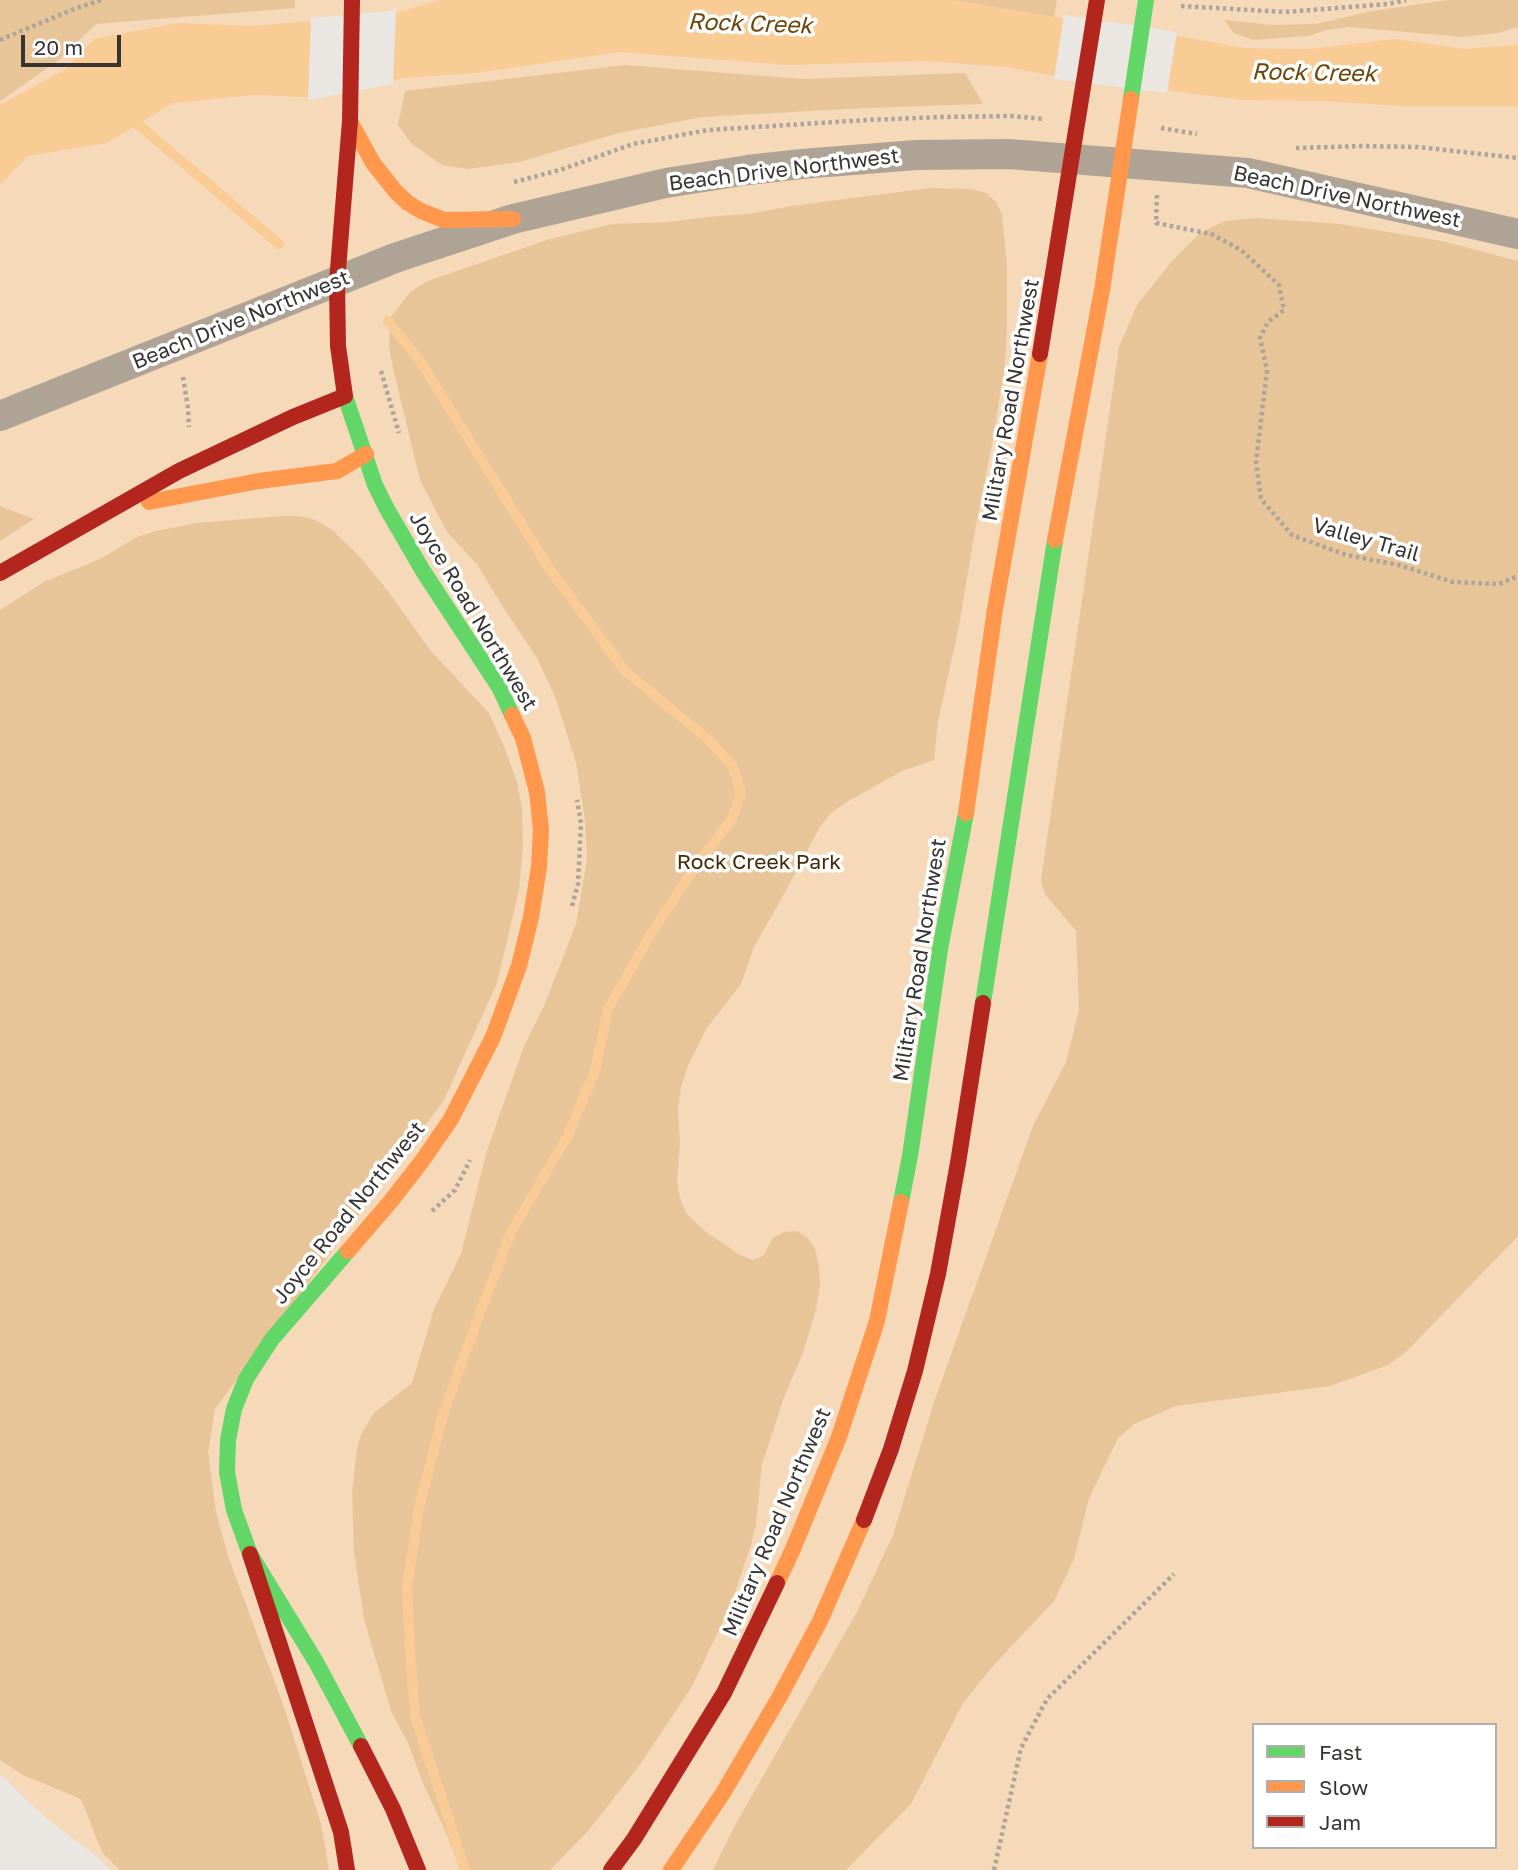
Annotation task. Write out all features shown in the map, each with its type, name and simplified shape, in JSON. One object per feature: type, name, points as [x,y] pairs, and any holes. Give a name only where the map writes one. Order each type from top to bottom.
[{"type":"main road","name":"Joyce Road Northwest","points":[[352,0],[350,121],[337,282],[338,346],[345,396],[375,485],[387,509],[423,571],[499,687],[523,738],[537,792],[541,830],[539,867],[531,917],[511,990],[483,1060],[459,1104],[422,1160],[391,1201],[272,1339],[246,1379],[234,1409],[228,1440],[227,1472],[234,1510],[250,1554],[346,1715],[393,1809],[418,1870]]},
{"type":"main road","name":"Military Road Northwest","points":[[611,1870],[634,1839],[724,1693],[793,1549],[829,1462],[877,1321],[910,1156],[940,950],[970,792],[995,609],[1053,283],[1097,0]]},
{"type":"main road","points":[[671,1870],[723,1793],[820,1621],[891,1449],[915,1371],[938,1274],[958,1163],[1059,514],[1102,290],[1146,0]]},
{"type":"main road","points":[[350,121],[373,163],[396,192],[421,211],[444,220],[513,219]]},
{"type":"main road","points":[[0,573],[179,471],[293,417],[345,396]]},
{"type":"main road","points":[[109,512],[175,496],[337,471],[366,454]]},
{"type":"main road","points":[[250,1554],[341,1832],[347,1870]]},
{"type":"street","name":"Beach Drive Northwest","points":[[0,416],[395,258],[513,219],[618,193],[761,168],[916,155],[1009,154],[1248,173],[1518,234]]},
{"type":"path","points":[[0,40],[102,0]]},
{"type":"path","points":[[1179,6],[1285,12],[1388,4],[1406,0]]},
{"type":"path","name":"Valley Trail","points":[[1206,136],[1161,128],[1156,223],[1211,234],[1241,250],[1279,285],[1284,310],[1268,322],[1260,338],[1267,370],[1256,462],[1261,499],[1292,536],[1346,555],[1399,565],[1453,582],[1499,584],[1518,576]]},
{"type":"path","points":[[1294,148],[1418,147],[1518,158]]},
{"type":"path","points":[[376,359],[401,442]]},
{"type":"path","points":[[179,471],[186,453],[189,430],[181,368]]},
{"type":"path","points":[[571,909],[578,884],[581,823],[576,797]]},
{"type":"path","points":[[425,1218],[455,1190],[472,1156]]},
{"type":"path","points":[[993,1870],[1021,1748],[1047,1699],[1174,1574]]},
{"type":"green space","name":"Rock Creek Park","points":[[0,0],[1518,0],[1518,1870],[111,1870],[46,1818],[0,1774]]},
{"type":"green space","points":[[0,0],[295,0],[295,8],[96,24],[59,60],[0,101]]},
{"type":"green space","points":[[952,0],[1057,0],[1054,17]]},
{"type":"green space","points":[[1448,0],[1518,0],[1518,27],[1498,33],[1464,37],[1348,27],[1308,36],[1253,40],[1234,33],[1224,20],[1271,25],[1316,24],[1372,11]]},
{"type":"green space","points":[[625,65],[802,79],[965,73],[983,104],[702,117],[619,133],[519,162],[468,169],[442,165],[411,143],[398,125],[405,91]]},
{"type":"green space","points":[[930,188],[971,189],[986,193],[996,202],[1002,214],[1007,266],[1005,364],[959,626],[938,721],[934,760],[902,771],[845,803],[821,825],[754,947],[741,984],[706,1029],[688,1066],[678,1109],[680,1144],[677,1182],[686,1213],[706,1232],[740,1255],[753,1260],[763,1256],[773,1238],[784,1232],[796,1231],[807,1237],[815,1249],[819,1266],[820,1286],[816,1309],[803,1353],[784,1397],[762,1464],[756,1524],[751,1545],[730,1607],[691,1688],[641,1763],[589,1830],[550,1870],[461,1870],[409,1745],[391,1711],[364,1619],[354,1552],[352,1493],[357,1448],[361,1434],[374,1413],[412,1383],[434,1309],[461,1254],[486,1154],[505,1099],[525,1044],[544,1006],[576,924],[587,859],[585,820],[576,763],[556,699],[537,658],[477,564],[447,532],[420,480],[389,347],[390,318],[411,291],[430,280],[550,239],[612,224],[669,222],[749,214]]},
{"type":"green space","points":[[1257,218],[1340,224],[1442,241],[1518,261],[1518,1236],[1406,1352],[1388,1365],[1330,1386],[1176,1406],[1134,1424],[1118,1438],[1089,1498],[1074,1559],[1054,1601],[992,1667],[963,1703],[911,1804],[846,1870],[713,1870],[734,1827],[857,1612],[893,1535],[934,1402],[1033,1126],[1066,1062],[1079,1010],[1076,931],[1045,894],[1041,880],[1119,347],[1137,305],[1172,261],[1200,233],[1225,221]]},
{"type":"green space","points":[[0,506],[34,519],[0,541]]},
{"type":"green space","points":[[300,516],[315,520],[331,529],[360,557],[430,650],[489,713],[517,782],[522,809],[523,845],[519,890],[497,983],[444,1100],[215,1409],[208,1452],[216,1512],[228,1556],[284,1707],[321,1824],[329,1870],[120,1870],[102,1852],[81,1799],[23,1775],[0,1760],[0,610],[44,582],[100,559],[137,537],[197,523]]},
{"type":"water","name":"Rock Creek","points":[[440,0],[952,0],[1245,48],[1309,49],[1395,39],[1465,49],[1518,45],[1518,106],[1400,106],[1324,101],[1242,100],[1007,67],[926,61],[788,65],[620,52],[476,73],[403,78],[306,97],[254,95],[173,103],[107,143],[28,156],[0,185],[0,105],[66,69],[94,39],[177,23],[251,26],[389,15]]},
{"type":"pier","points":[[396,9],[393,84],[308,100],[311,18]]},
{"type":"pier","points":[[1064,15],[1177,32],[1167,93],[1054,79]]},
{"type":"waterway","points":[[128,116],[279,244]]},
{"type":"waterway","points":[[388,321],[420,361],[549,568],[625,671],[710,741],[733,767],[741,793],[732,819],[695,867],[652,932],[608,1009],[595,1071],[567,1137],[511,1232],[475,1326],[443,1415],[419,1508],[407,1587],[415,1716],[465,1870]]},
{"type":"traffic: fast","points":[[1131,99],[1146,0]]},
{"type":"traffic: fast","points":[[345,396],[375,485],[387,509],[423,571],[499,687],[512,715]]},
{"type":"traffic: fast","points":[[983,1003],[1055,540]]},
{"type":"traffic: fast","points":[[901,1202],[940,949],[966,813]]},
{"type":"traffic: fast","points":[[348,1251],[272,1339],[246,1379],[234,1409],[228,1440],[227,1472],[234,1510],[250,1554],[316,1662],[361,1746]]},
{"type":"traffic: slow","points":[[1055,540],[1102,290],[1131,99]]},
{"type":"traffic: slow","points":[[350,121],[373,163],[396,192],[421,211],[444,220],[513,219]]},
{"type":"traffic: slow","points":[[966,813],[995,609],[1040,354]]},
{"type":"traffic: slow","points":[[149,502],[259,481],[337,471],[366,454]]},
{"type":"traffic: slow","points":[[348,1251],[391,1201],[451,1119],[493,1037],[519,966],[531,917],[539,867],[541,830],[537,792],[523,738],[512,715]]},
{"type":"traffic: slow","points":[[777,1583],[839,1437],[877,1321],[901,1202]]},
{"type":"traffic: slow","points":[[671,1870],[723,1793],[780,1696],[820,1621],[864,1520]]},
{"type":"traffic: jam","points":[[345,396],[338,346],[337,282],[350,121],[352,0]]},
{"type":"traffic: jam","points":[[1040,354],[1097,0]]},
{"type":"traffic: jam","points":[[0,573],[179,471],[293,417],[345,396]]},
{"type":"traffic: jam","points":[[864,1520],[891,1449],[915,1371],[938,1274],[983,1003]]},
{"type":"traffic: jam","points":[[250,1554],[341,1832],[347,1870]]},
{"type":"traffic: jam","points":[[611,1870],[634,1839],[724,1693],[777,1583]]},
{"type":"traffic: jam","points":[[361,1746],[393,1809],[418,1870]]}]
